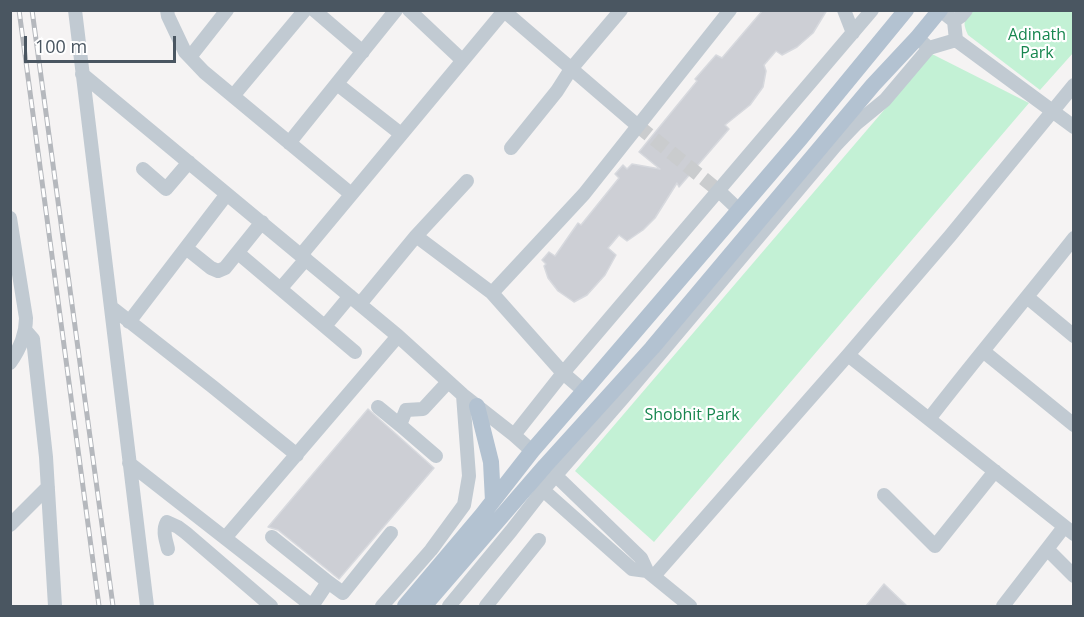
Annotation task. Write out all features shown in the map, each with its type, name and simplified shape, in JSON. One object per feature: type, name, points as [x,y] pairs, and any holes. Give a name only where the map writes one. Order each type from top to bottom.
[{"type":"main road","points":[[405,606],[482,515],[532,451],[800,140],[906,10]]},
{"type":"main road","points":[[424,606],[520,495],[538,485],[551,471],[652,348],[861,110],[873,85],[923,43],[940,10]]},
{"type":"main road","points":[[470,400],[491,462],[493,501]]},
{"type":"street","points":[[75,10],[147,606]]},
{"type":"street","points":[[167,10],[177,39],[185,52],[204,72],[351,194]]},
{"type":"street","points":[[190,57],[227,10]]},
{"type":"street","points":[[233,96],[305,10]]},
{"type":"street","points":[[314,10],[363,51]]},
{"type":"street","points":[[289,143],[396,10]]},
{"type":"street","points":[[409,10],[462,60]]},
{"type":"street","points":[[511,147],[557,91],[571,69],[621,10]]},
{"type":"street","points":[[492,293],[584,194],[730,10]]},
{"type":"street","points":[[844,10],[853,33]]},
{"type":"street","points":[[514,435],[563,373],[872,10]]},
{"type":"street","points":[[940,10],[954,21],[956,40]]},
{"type":"street","points":[[954,21],[966,10]]},
{"type":"street","points":[[281,288],[351,194],[503,11],[638,126]]},
{"type":"street","points":[[861,110],[885,100],[916,62],[923,43],[956,40],[1074,127]]},
{"type":"street","points":[[82,74],[262,222],[532,451]]},
{"type":"street","points":[[337,84],[401,134]]},
{"type":"street","points":[[650,574],[848,355],[950,236],[1074,85]]},
{"type":"street","points":[[142,169],[166,189],[189,162]]},
{"type":"street","points":[[325,326],[355,300],[467,181]]},
{"type":"street","points":[[718,191],[739,210]]},
{"type":"street","points":[[129,322],[227,194]]},
{"type":"street","points":[[10,218],[26,318],[26,331],[10,363]]},
{"type":"street","points":[[186,248],[218,272],[225,268],[262,222]]},
{"type":"street","points":[[416,236],[492,293],[563,373],[584,391]]},
{"type":"street","points":[[929,419],[1073,241]]},
{"type":"street","points":[[238,253],[355,352]]},
{"type":"street","points":[[1027,297],[1074,336]]},
{"type":"street","points":[[111,307],[297,455]]},
{"type":"street","points":[[26,331],[33,339],[46,457],[52,604]]},
{"type":"street","points":[[225,538],[398,336]]},
{"type":"street","points":[[982,351],[1074,424]]},
{"type":"street","points":[[848,355],[1069,530],[1047,549],[1003,606]]},
{"type":"street","points":[[400,425],[406,410],[423,409],[448,382]]},
{"type":"street","points":[[381,606],[431,550],[464,505],[470,476],[470,400]]},
{"type":"street","points":[[378,407],[436,456]]},
{"type":"street","points":[[129,463],[312,606],[328,582]]},
{"type":"street","points":[[551,471],[641,558],[650,574],[690,606]]},
{"type":"street","points":[[884,495],[935,546],[995,471]]},
{"type":"street","points":[[452,606],[512,531],[538,485],[632,569],[650,574]]},
{"type":"street","points":[[10,525],[48,486]]},
{"type":"street","points":[[168,549],[164,532],[167,522],[178,527],[271,606]]},
{"type":"street","points":[[272,537],[343,593],[391,533]]},
{"type":"street","points":[[486,606],[538,540]]},
{"type":"street","points":[[1047,549],[1074,576]]},
{"type":"green space","name":"Adinath Park","points":[[972,11],[1073,11],[1073,53],[1040,90],[968,35],[965,22]]},
{"type":"green space","name":"Shobhit Park","points":[[932,54],[1029,103],[654,542],[575,471]]},
{"type":"building","points":[[763,10],[827,10],[813,33],[797,47],[782,55],[776,51],[764,65],[766,71],[763,87],[750,105],[725,125],[729,129],[679,187],[677,183],[655,218],[627,241],[619,235],[608,248],[616,255],[605,275],[587,295],[574,302],[558,291],[548,278],[544,266],[546,264],[542,260],[549,252],[555,256],[578,223],[581,225],[619,178],[615,174],[623,165],[627,169],[632,164],[660,169],[639,152],[697,81],[695,79],[716,55],[722,58]]},
{"type":"building","points":[[368,409],[434,468],[339,579],[278,530],[268,527]]},
{"type":"building","points":[[884,584],[907,606],[866,606]]},
{"type":"tunnel","points":[[638,126],[719,191]]},
{"type":"railway","points":[[19,10],[99,606]]},
{"type":"railway","points":[[32,10],[113,606]]}]
